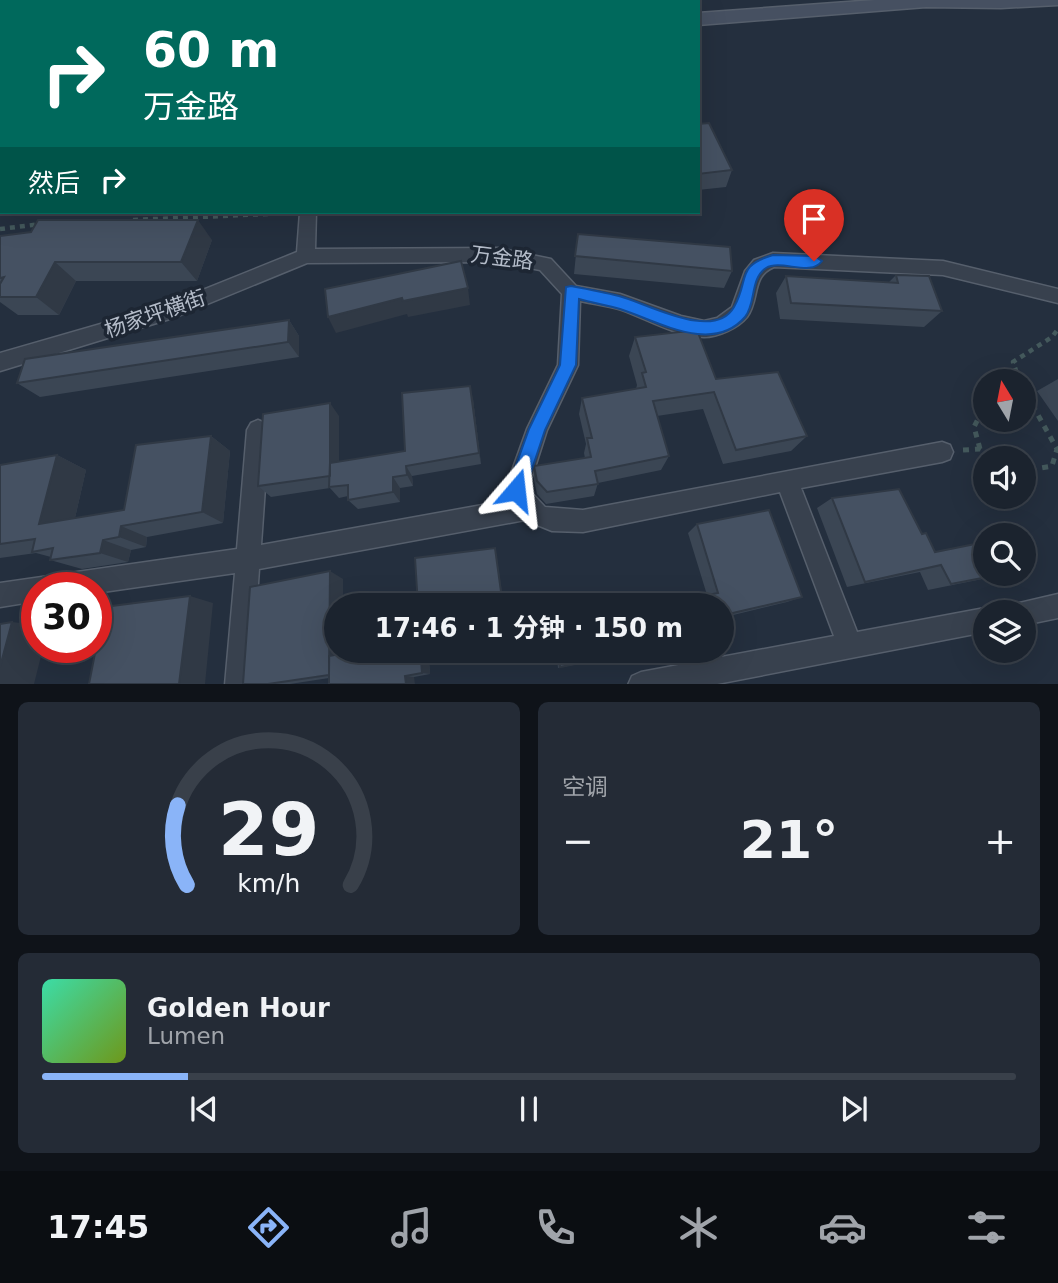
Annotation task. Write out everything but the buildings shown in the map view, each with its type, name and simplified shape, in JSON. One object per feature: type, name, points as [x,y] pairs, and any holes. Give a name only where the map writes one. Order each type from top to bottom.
[{"type":"street","points":[[700,9],[793,0]]},
{"type":"street","points":[[700,19],[946,0]]},
{"type":"street","points":[[915,2],[1001,3],[1058,0]]},
{"type":"street","points":[[306,256],[308,214]]},
{"type":"street","name":"万金路","points":[[306,256],[498,255],[545,264],[571,292]]},
{"type":"street","name":"杨家坪横街","points":[[0,362],[166,313],[306,256]]},
{"type":"street","points":[[525,509],[516,490],[537,429],[568,365],[571,292],[620,302],[681,324],[704,329],[722,326],[740,312],[751,276],[760,265],[773,260],[943,268],[1058,296]]},
{"type":"street","points":[[238,684],[258,430]]},
{"type":"street","points":[[112,579],[247,559],[525,509],[550,521],[583,522],[787,480],[942,452]]},
{"type":"street","points":[[787,480],[850,646]]},
{"type":"street","points":[[0,595],[21,592]]},
{"type":"street","points":[[1036,611],[1058,606]]},
{"type":"street","points":[[641,684],[668,682],[973,622]]},
{"type":"path","points":[[121,220],[261,214]]},
{"type":"path","points":[[0,229],[53,223]]},
{"type":"path","points":[[1015,369],[1013,362],[1052,337],[1058,329]]},
{"type":"path","points":[[1036,415],[1057,449],[1052,466],[1036,469]]},
{"type":"route","points":[[516,490],[537,429],[568,365],[571,292],[620,302],[681,324],[704,329],[722,326],[740,312],[751,276],[760,265],[773,260],[814,261]]}]
